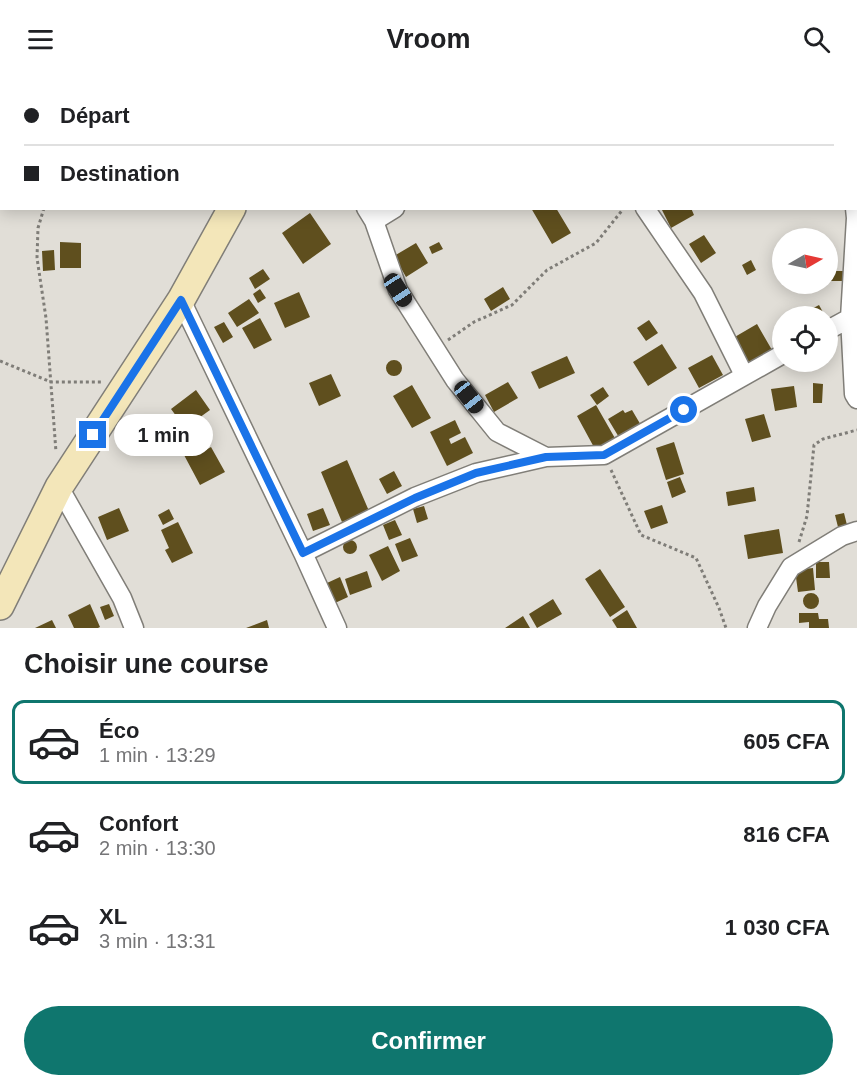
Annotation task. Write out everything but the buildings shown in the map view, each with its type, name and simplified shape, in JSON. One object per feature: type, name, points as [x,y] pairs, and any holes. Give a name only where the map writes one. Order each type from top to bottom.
[{"type":"main road","points":[[0,606],[59,487],[181,300],[231,210]]},
{"type":"street","points":[[388,210],[370,215],[398,290],[455,380],[497,432],[546,457]]},
{"type":"street","points":[[646,210],[703,293],[744,375]]},
{"type":"street","points":[[855,210],[850,318],[854,394],[857,399]]},
{"type":"street","points":[[181,300],[338,628]]},
{"type":"street","points":[[838,325],[850,318]]},
{"type":"street","points":[[303,553],[415,498],[476,473],[546,457],[604,455],[772,360]]},
{"type":"street","points":[[59,487],[122,598],[134,628]]},
{"type":"street","points":[[757,628],[767,606],[791,567],[842,536],[857,531]]},
{"type":"path","points":[[43,210],[38,228],[37,258],[46,318],[56,452]]},
{"type":"path","points":[[435,348],[474,322],[512,305],[547,270],[596,243],[622,210]]},
{"type":"path","points":[[0,361],[51,382],[127,382]]},
{"type":"path","points":[[791,567],[807,516],[814,445],[823,439],[857,430]]},
{"type":"path","points":[[604,455],[641,535],[696,558],[726,628]]},
{"type":"route","points":[[93,435],[181,300],[303,553],[415,498],[476,473],[546,457],[604,455],[684,410]]}]
